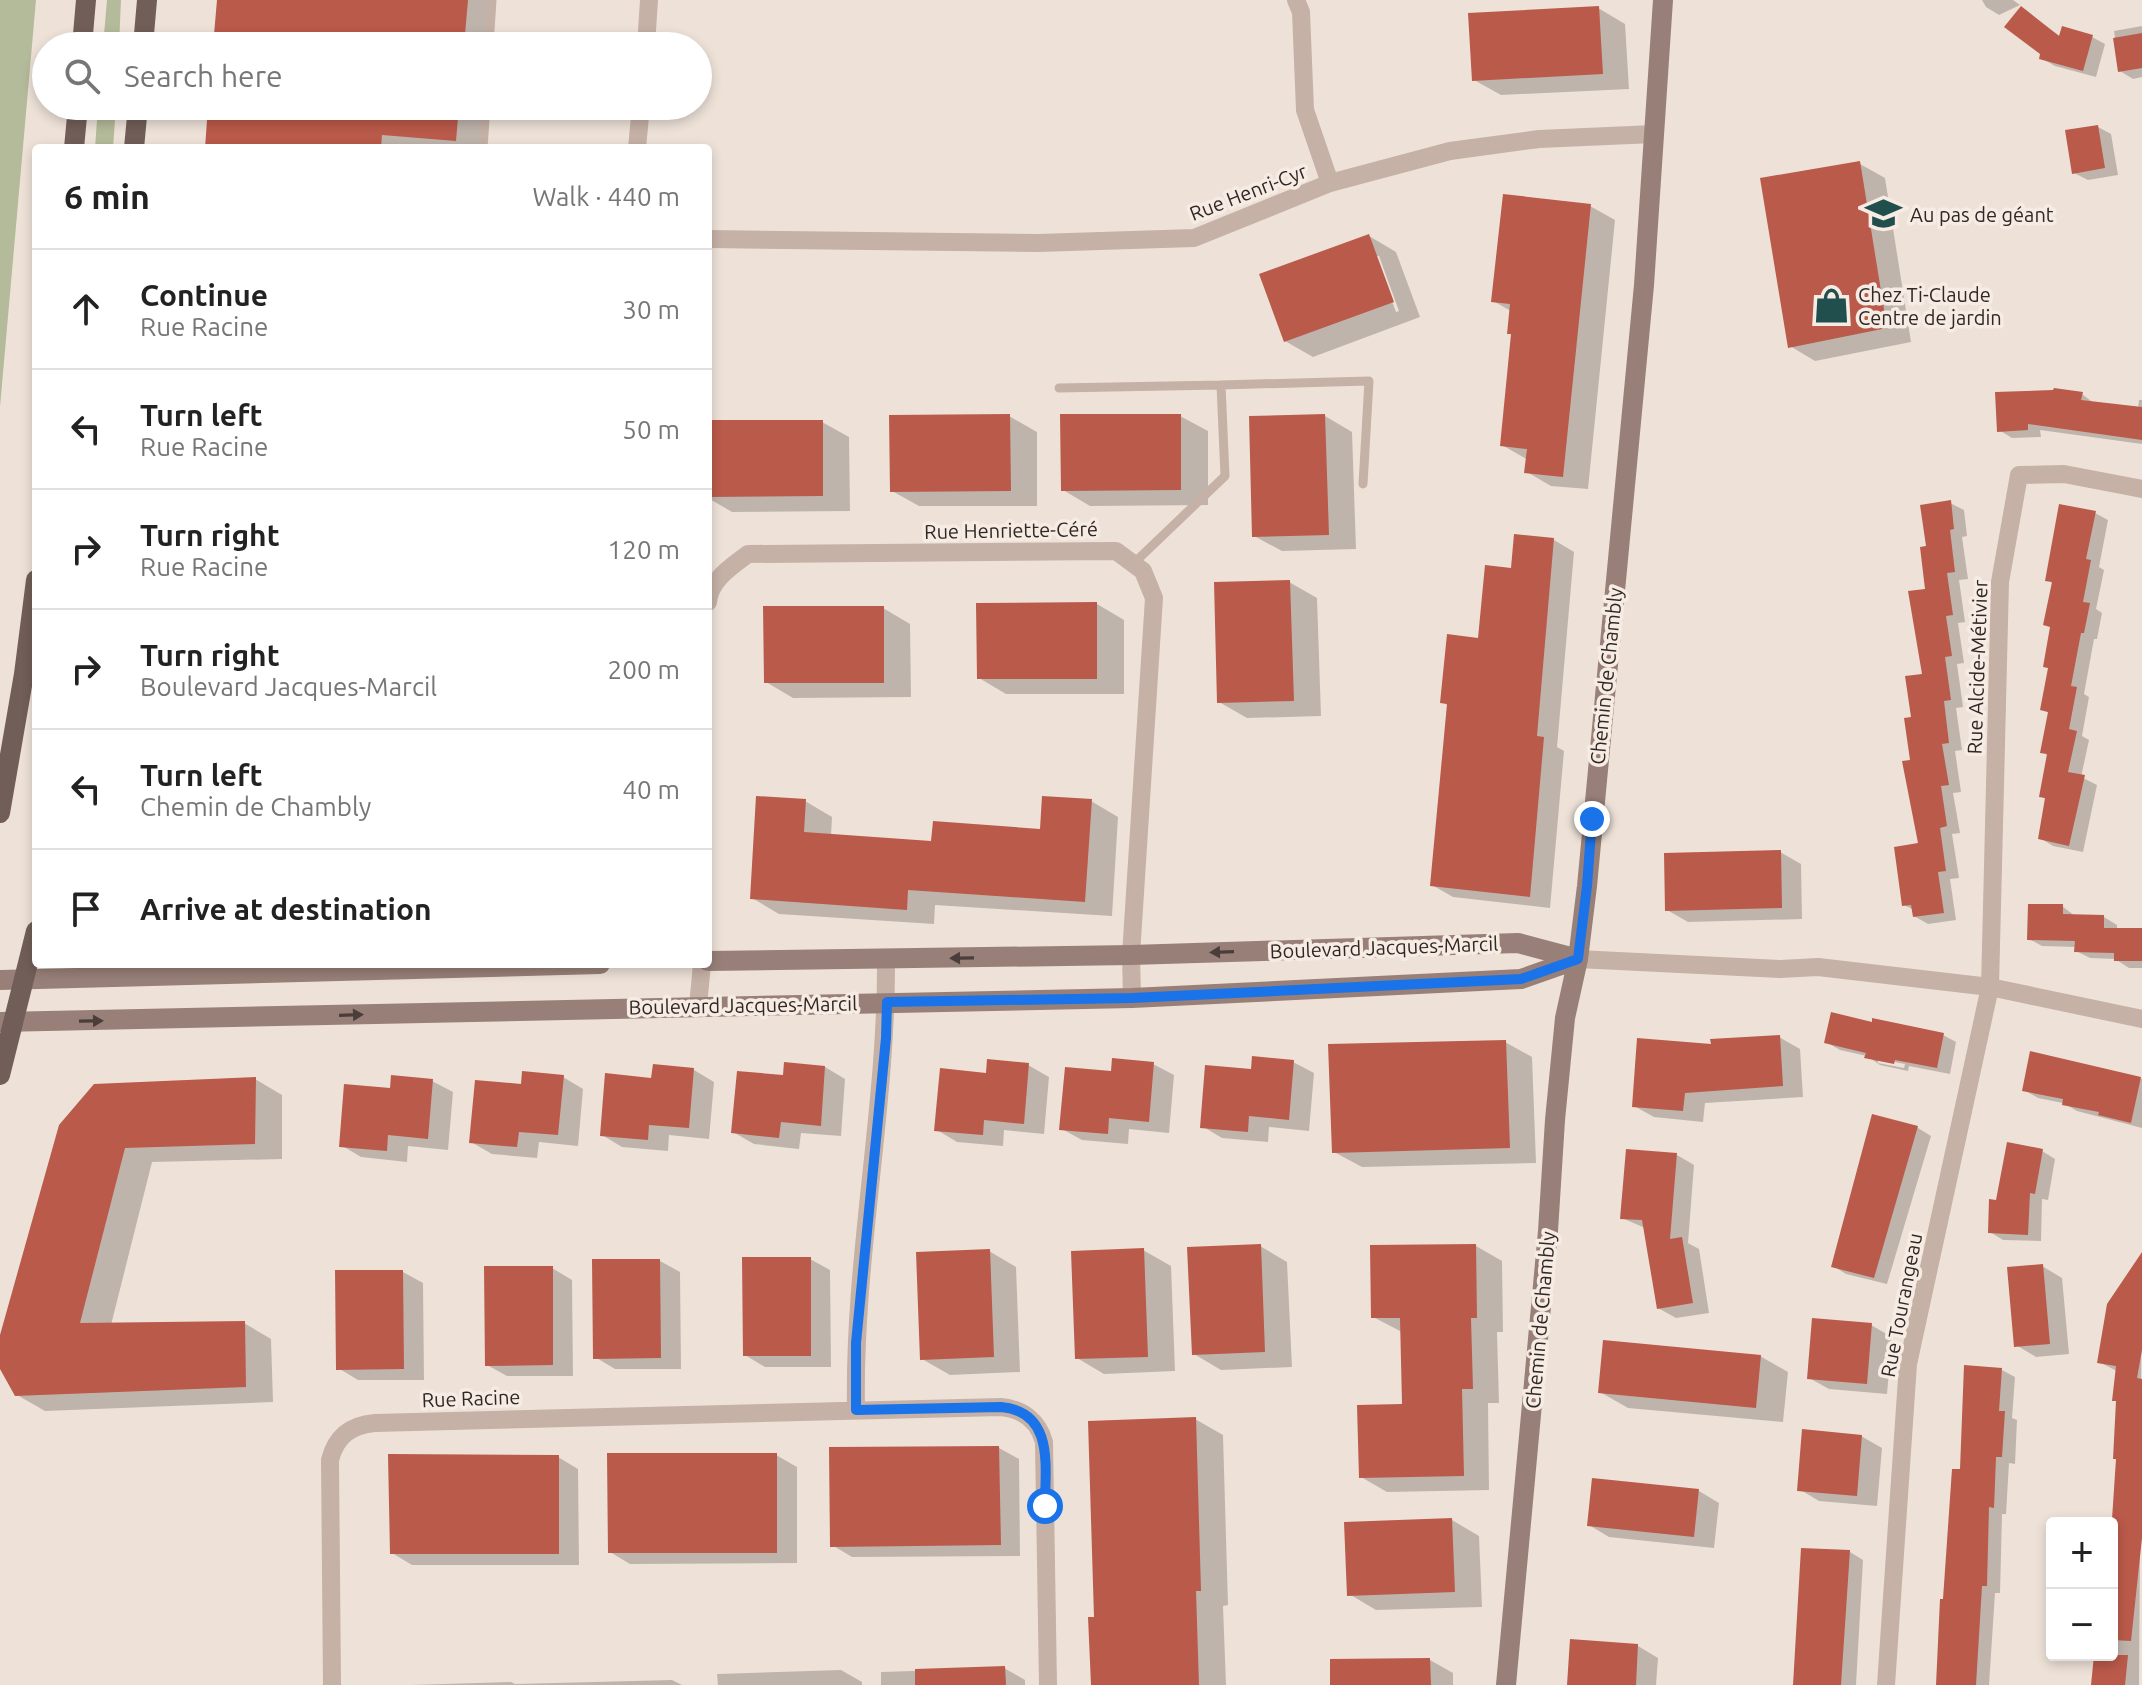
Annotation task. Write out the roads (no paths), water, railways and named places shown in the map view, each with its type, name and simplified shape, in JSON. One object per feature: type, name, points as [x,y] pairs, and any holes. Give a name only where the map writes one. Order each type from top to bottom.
[{"type":"main road","points":[[83,32],[86,0]]},
{"type":"main road","points":[[144,32],[147,0]]},
{"type":"main road","points":[[74,144],[77,120]]},
{"type":"main road","points":[[134,144],[137,120]]},
{"type":"main road","points":[[0,813],[32,611]]},
{"type":"main road","points":[[0,1075],[6,1022],[24,980],[32,947]]},
{"type":"street","points":[[647,32],[649,0]]},
{"type":"street","points":[[1296,0],[1301,12],[1305,110],[1330,183]]},
{"type":"street","name":"Chemin de Chambly","points":[[1506,1685],[1565,1018],[1578,959],[1587,886],[1644,285],[1663,0]]},
{"type":"street","points":[[637,144],[640,120]]},
{"type":"street","name":"Rue Henri-Cyr","points":[[712,239],[1038,243],[1194,238],[1330,183],[1450,151],[1539,139],[1654,134]]},
{"type":"street","name":"Rue Alcide-Métivier","points":[[1990,987],[2000,582],[2019,475],[2064,474],[2142,489]]},
{"type":"street","name":"Rue Henriette-Céré","points":[[712,590],[725,570],[748,554],[1116,551],[1133,564]]},
{"type":"street","points":[[1132,998],[1131,955],[1154,598],[1143,571],[1133,564]]},
{"type":"street","name":"Boulevard Jacques-Marcil","points":[[712,961],[1131,955],[1518,943],[1578,959],[1780,969],[1818,967],[1990,987],[2142,1019]]},
{"type":"street","points":[[856,1410],[856,1343],[886,1038],[886,959]]},
{"type":"street","name":"Boulevard Jacques-Marcil","points":[[6,1022],[1132,998],[1521,979],[1578,959]]},
{"type":"street","points":[[0,980],[352,968]]},
{"type":"street","points":[[698,1006],[702,968]]},
{"type":"street","name":"Rue Tourangeau","points":[[1886,1685],[1908,1364],[1990,987]]},
{"type":"street","name":"Rue Racine","points":[[332,1685],[330,1460],[339,1439],[357,1426],[375,1423],[1009,1408],[1029,1417],[1038,1428],[1044,1449],[1048,1685]]},
{"type":"lane","points":[[490,32],[492,0]]},
{"type":"lane","points":[[483,144],[485,120]]},
{"type":"lane","points":[[1059,388],[1369,381],[1363,484]]},
{"type":"lane","points":[[1133,564],[1225,476],[1221,385]]},
{"type":"place","name":"Au pas de géant","points":[[1884,214]]},
{"type":"place","name":"Chez Ti-Claude Centre de jardin","points":[[1832,306]]}]
